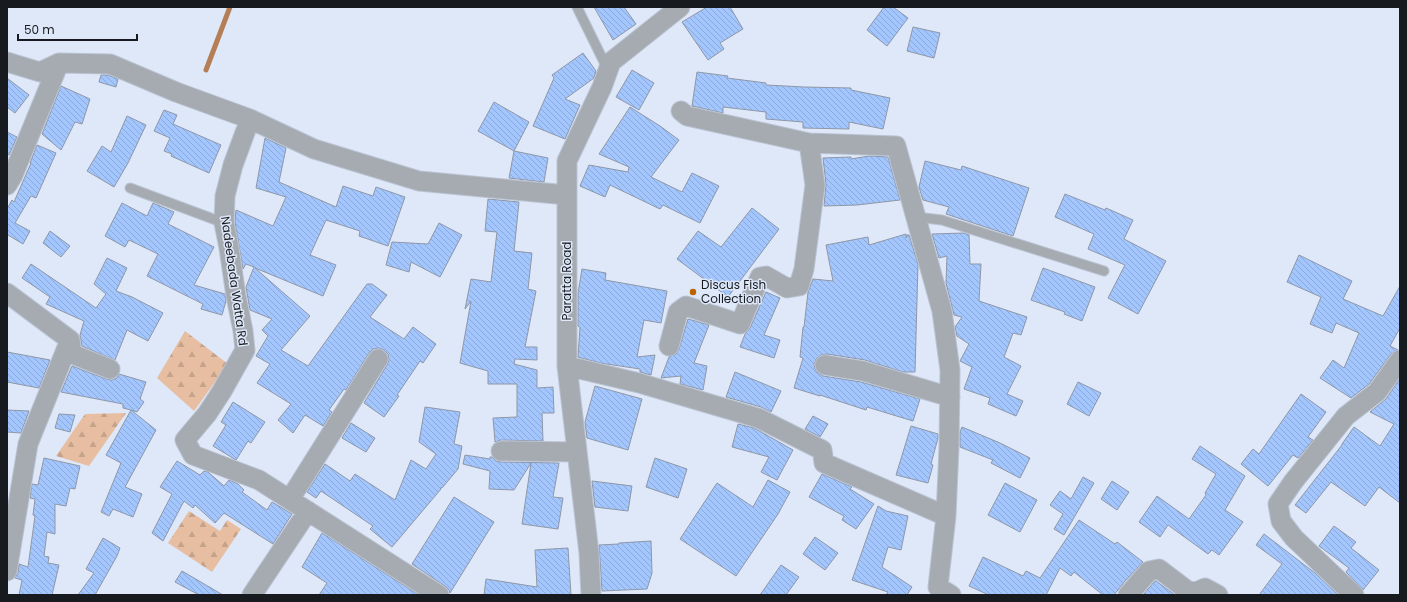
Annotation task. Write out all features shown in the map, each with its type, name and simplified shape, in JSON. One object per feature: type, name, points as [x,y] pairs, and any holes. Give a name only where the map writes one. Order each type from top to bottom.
[{"type":"street","name":"Paratta Road","points":[[591,595],[590,553],[567,366],[567,161],[602,87],[611,62],[680,7]]},
{"type":"street","points":[[7,62],[40,72],[59,63],[110,64],[176,92],[250,119],[314,149],[419,181],[567,195]]},
{"type":"street","points":[[7,185],[13,175],[59,63]]},
{"type":"street","points":[[680,111],[687,116],[809,143],[896,146],[942,311],[950,370],[950,447],[946,516],[938,587],[951,595]]},
{"type":"street","name":"Nadeebada Watta Rd","points":[[250,119],[233,165],[225,196],[224,223],[245,350],[207,414],[185,440],[193,455],[259,480],[439,595]]},
{"type":"street","points":[[669,346],[678,312],[686,306],[740,324],[760,277],[766,276],[787,288],[799,286],[804,269],[815,185],[809,143]]},
{"type":"street","points":[[7,294],[70,340],[72,354],[110,369]]},
{"type":"street","points":[[7,571],[28,444],[70,340]]},
{"type":"street","points":[[290,499],[378,359]]},
{"type":"street","points":[[1354,595],[1294,538],[1281,521],[1278,504],[1293,482],[1346,416],[1378,392],[1400,360]]},
{"type":"street","points":[[825,365],[863,372],[950,397]]},
{"type":"street","points":[[567,366],[639,383],[758,418],[822,450],[824,463],[946,516]]},
{"type":"street","points":[[501,451],[577,452]]},
{"type":"street","points":[[252,595],[308,511]]},
{"type":"street","points":[[1128,595],[1149,571],[1159,569],[1188,591],[1196,592],[1205,588],[1218,595]]},
{"type":"lane","points":[[577,7],[609,71]]},
{"type":"lane","points":[[130,188],[224,223]]},
{"type":"lane","points":[[916,217],[942,220],[1104,271]]},
{"type":"green space","points":[[185,331],[228,364],[194,411],[157,378]]},
{"type":"green space","points":[[126,413],[89,466],[56,456],[85,414]]},
{"type":"green space","points":[[189,511],[220,531],[227,520],[241,529],[212,572],[168,543]]},
{"type":"building","points":[[594,7],[624,7],[636,24],[613,40]]},
{"type":"building","points":[[707,7],[730,7],[743,29],[720,43],[724,49],[708,60],[682,22]]},
{"type":"building","points":[[884,7],[893,7],[908,18],[887,46],[867,30]]},
{"type":"building","points":[[913,27],[940,33],[934,58],[907,51]]},
{"type":"building","points":[[583,53],[596,71],[594,78],[565,99],[580,105],[565,139],[533,126],[554,78],[552,75]]},
{"type":"building","points":[[632,70],[654,83],[639,110],[616,97]]},
{"type":"building","points":[[697,72],[728,76],[727,78],[766,83],[766,85],[851,88],[851,90],[890,98],[883,129],[849,122],[849,129],[803,128],[803,122],[766,119],[766,112],[723,107],[723,113],[692,106]]},
{"type":"building","points":[[101,75],[108,75],[118,79],[116,87],[99,82]]},
{"type":"building","points":[[7,78],[29,95],[15,113],[7,107]]},
{"type":"building","points":[[61,86],[90,99],[82,124],[75,122],[61,150],[42,134]]},
{"type":"building","points":[[494,102],[529,122],[514,151],[478,131]]},
{"type":"building","points":[[630,107],[679,140],[651,177],[682,192],[692,173],[719,186],[700,223],[663,205],[660,209],[610,185],[605,197],[580,186],[589,165],[628,172],[629,167],[599,154]]},
{"type":"building","points":[[164,110],[177,115],[173,124],[221,145],[209,173],[171,156],[172,154],[164,151],[170,138],[154,131]]},
{"type":"building","points":[[127,116],[146,125],[128,163],[114,187],[87,171],[102,146],[111,152]]},
{"type":"building","points":[[7,132],[17,137],[9,155],[7,154]]},
{"type":"building","points":[[265,138],[286,148],[279,182],[336,207],[343,186],[373,196],[376,187],[405,197],[388,246],[359,236],[360,231],[326,220],[310,255],[336,265],[323,296],[255,268],[310,316],[281,350],[308,366],[367,284],[372,284],[387,295],[370,317],[404,339],[413,327],[436,344],[423,363],[420,361],[397,395],[399,396],[384,417],[364,403],[389,360],[388,354],[379,348],[373,349],[369,353],[346,390],[344,389],[329,410],[332,412],[323,426],[305,415],[293,433],[278,420],[291,404],[257,383],[270,364],[256,356],[268,336],[262,330],[272,319],[250,310],[246,287],[254,267],[246,264],[243,269],[235,222],[236,210],[273,226],[286,197],[256,188]]},
{"type":"building","points":[[37,145],[56,153],[36,198],[31,196],[15,223],[30,231],[23,244],[8,235],[7,237],[7,209],[12,200],[14,202]]},
{"type":"building","points":[[514,151],[548,158],[544,182],[509,178]]},
{"type":"building","points":[[869,156],[888,157],[900,200],[857,205],[824,206],[826,184],[823,158],[851,157],[851,159]]},
{"type":"building","points":[[925,161],[961,170],[962,166],[1029,188],[1013,236],[946,214],[949,207],[923,200],[919,187]]},
{"type":"building","points":[[1065,194],[1105,210],[1106,208],[1133,220],[1124,239],[1166,261],[1138,314],[1108,298],[1125,265],[1088,249],[1094,234],[1055,217]]},
{"type":"building","points":[[488,199],[519,202],[514,251],[532,253],[528,289],[536,291],[525,347],[537,347],[537,360],[515,359],[514,364],[537,370],[537,388],[553,387],[554,413],[542,413],[543,441],[501,440],[495,442],[493,418],[517,417],[517,384],[488,384],[488,371],[460,363],[471,301],[465,309],[471,279],[491,282],[497,232],[485,231]]},
{"type":"building","points":[[122,203],[147,216],[153,203],[174,212],[168,224],[214,247],[194,285],[225,294],[226,301],[222,315],[201,309],[203,304],[147,276],[158,254],[129,240],[125,247],[105,236]]},
{"type":"building","points":[[752,208],[779,229],[728,297],[677,259],[698,231],[721,247]]},
{"type":"building","points":[[439,223],[462,235],[440,277],[411,262],[409,272],[386,265],[392,242],[428,244]]},
{"type":"building","points":[[50,231],[70,246],[61,257],[43,243]]},
{"type":"building","points":[[964,233],[969,235],[970,264],[981,264],[979,301],[1027,317],[1021,335],[1013,333],[1004,357],[1021,366],[1007,394],[1023,401],[1016,416],[988,404],[990,398],[964,389],[972,367],[960,361],[969,344],[957,336],[955,327],[962,317],[954,315],[946,283],[947,256],[939,258],[932,234]]},
{"type":"building","points":[[906,234],[906,238],[907,235],[909,235],[918,264],[915,372],[903,372],[865,360],[827,354],[821,355],[817,358],[814,364],[818,373],[823,376],[861,382],[920,399],[913,421],[867,407],[866,410],[794,388],[803,358],[800,357],[808,292],[813,279],[833,281],[826,245],[868,237],[869,245]]},
{"type":"building","points":[[1299,255],[1352,281],[1343,299],[1383,316],[1400,286],[1400,328],[1390,346],[1398,350],[1391,354],[1369,384],[1351,398],[1320,378],[1333,360],[1344,368],[1359,333],[1336,323],[1332,333],[1310,324],[1321,297],[1287,282]]},
{"type":"building","points":[[107,258],[127,268],[116,291],[132,297],[163,313],[148,341],[127,330],[115,360],[82,346],[80,335],[84,321],[46,304],[50,297],[22,278],[31,264],[96,308],[106,294],[94,284]]},
{"type":"building","points":[[1043,268],[1095,287],[1082,321],[1064,314],[1065,312],[1031,300]]},
{"type":"building","points":[[582,269],[606,273],[605,280],[667,291],[661,323],[644,320],[637,357],[655,355],[651,375],[640,372],[640,369],[600,363],[578,357],[580,327],[578,326],[578,293]]},
{"type":"building","points":[[766,292],[780,298],[764,335],[780,340],[774,358],[740,347]]},
{"type":"building","points":[[688,319],[709,325],[694,363],[707,366],[703,390],[680,384],[681,376],[661,378],[669,357],[676,354],[679,349]]},
{"type":"building","points":[[7,352],[50,360],[39,388],[7,382]]},
{"type":"building","points":[[72,366],[106,379],[112,380],[117,378],[119,374],[146,382],[140,399],[144,402],[137,412],[123,408],[123,404],[61,392]]},
{"type":"building","points":[[735,372],[781,391],[771,412],[761,407],[726,397]]},
{"type":"building","points":[[1399,380],[1400,503],[1379,487],[1365,506],[1331,482],[1306,513],[1295,505],[1342,445],[1354,427],[1380,446],[1394,424],[1370,412],[1386,399]]},
{"type":"building","points":[[1078,382],[1101,393],[1089,416],[1067,404]]},
{"type":"building","points":[[595,386],[642,399],[628,450],[587,438],[585,422]]},
{"type":"building","points":[[1301,394],[1326,412],[1308,437],[1313,440],[1298,458],[1293,455],[1268,486],[1241,464],[1253,449],[1259,454]]},
{"type":"building","points":[[233,402],[265,422],[251,443],[248,441],[236,460],[213,446],[226,425],[221,422]]},
{"type":"building","points":[[425,407],[460,412],[454,444],[462,446],[458,469],[442,488],[440,488],[441,489],[392,547],[370,529],[373,526],[321,491],[316,498],[307,492],[325,464],[350,481],[355,474],[395,500],[411,460],[426,469],[436,454],[419,442]]},
{"type":"building","points":[[7,410],[29,411],[21,433],[7,432]]},
{"type":"building","points":[[131,410],[156,430],[125,487],[142,494],[133,517],[113,509],[109,516],[101,512],[121,463],[106,455]]},
{"type":"building","points":[[59,414],[75,415],[70,432],[55,428]]},
{"type":"building","points":[[813,416],[828,424],[820,437],[805,429]]},
{"type":"building","points":[[351,423],[375,438],[366,452],[342,438]]},
{"type":"building","points":[[738,424],[754,428],[793,450],[777,480],[761,472],[769,457],[732,447]]},
{"type":"building","points":[[911,426],[938,434],[931,464],[933,465],[928,483],[896,475]]},
{"type":"building","points":[[962,427],[1000,443],[1030,458],[1020,478],[991,463],[993,460],[960,447],[960,432]]},
{"type":"building","points":[[1200,446],[1245,476],[1225,510],[1243,522],[1219,555],[1212,550],[1208,554],[1168,525],[1160,537],[1139,522],[1157,496],[1189,519],[1206,495],[1205,493],[1216,474],[1192,459]]},
{"type":"building","points":[[465,455],[490,459],[490,457],[492,457],[496,461],[501,462],[559,463],[553,497],[563,498],[558,529],[522,524],[531,463],[514,490],[489,489],[490,471],[463,464]]},
{"type":"building","points":[[44,458],[80,466],[75,489],[70,488],[66,506],[55,504],[55,534],[47,532],[44,556],[49,557],[48,563],[59,565],[52,595],[19,595],[22,580],[15,578],[18,573],[19,564],[28,567],[35,516],[33,515],[35,499],[30,498],[32,484],[38,485]]},
{"type":"building","points":[[655,458],[687,469],[678,498],[646,487]]},
{"type":"building","points":[[177,461],[200,475],[204,471],[208,472],[224,486],[229,480],[238,484],[244,490],[242,492],[267,510],[272,502],[292,514],[273,544],[224,513],[215,523],[195,505],[193,508],[184,501],[163,541],[152,533],[172,494],[160,487]]},
{"type":"building","points":[[822,474],[852,487],[850,489],[874,504],[856,529],[842,520],[844,516],[809,497]]},
{"type":"building","points":[[1083,477],[1094,483],[1064,535],[1054,529],[1063,514],[1050,505],[1060,491],[1071,499]]},
{"type":"building","points":[[768,480],[790,492],[778,514],[736,576],[680,539],[717,483],[753,507]]},
{"type":"building","points":[[592,481],[632,486],[628,511],[595,507]]},
{"type":"building","points":[[1112,481],[1129,492],[1117,510],[1101,499]]},
{"type":"building","points":[[1005,483],[1037,500],[1020,532],[988,515]]},
{"type":"building","points":[[454,497],[494,522],[450,593],[445,586],[412,564]]},
{"type":"building","points":[[878,506],[886,511],[908,516],[901,550],[888,547],[882,567],[912,587],[907,595],[886,595],[888,592],[852,580]]},
{"type":"building","points":[[1079,520],[1115,544],[1117,542],[1143,562],[1114,595],[1103,595],[1074,572],[1071,576],[1060,568],[1046,595],[989,595],[969,586],[983,557],[1023,576],[1026,571],[1040,578]]},
{"type":"building","points":[[1334,526],[1356,542],[1351,548],[1379,570],[1363,590],[1346,572],[1349,568],[1319,546]]},
{"type":"building","points":[[322,533],[419,595],[319,595],[327,583],[302,567]]},
{"type":"building","points":[[1264,534],[1315,573],[1338,595],[1259,595],[1282,564],[1256,545]]},
{"type":"building","points":[[815,537],[838,553],[825,570],[803,554]]},
{"type":"building","points":[[103,538],[120,548],[117,556],[95,595],[78,595],[94,573],[86,569]]},
{"type":"building","points":[[651,541],[652,573],[647,589],[602,591],[599,545]]},
{"type":"building","points":[[568,548],[571,595],[484,595],[486,579],[537,587],[535,550]]},
{"type":"building","points":[[781,565],[799,577],[786,595],[760,595]]},
{"type":"building","points":[[182,571],[223,595],[199,595],[175,582]]},
{"type":"building","points":[[1156,581],[1175,595],[1143,595]]},
{"type":"waterway","points":[[206,70],[230,7]]},
{"type":"place","name":"Discus Fish Collection","points":[[693,292]]}]
